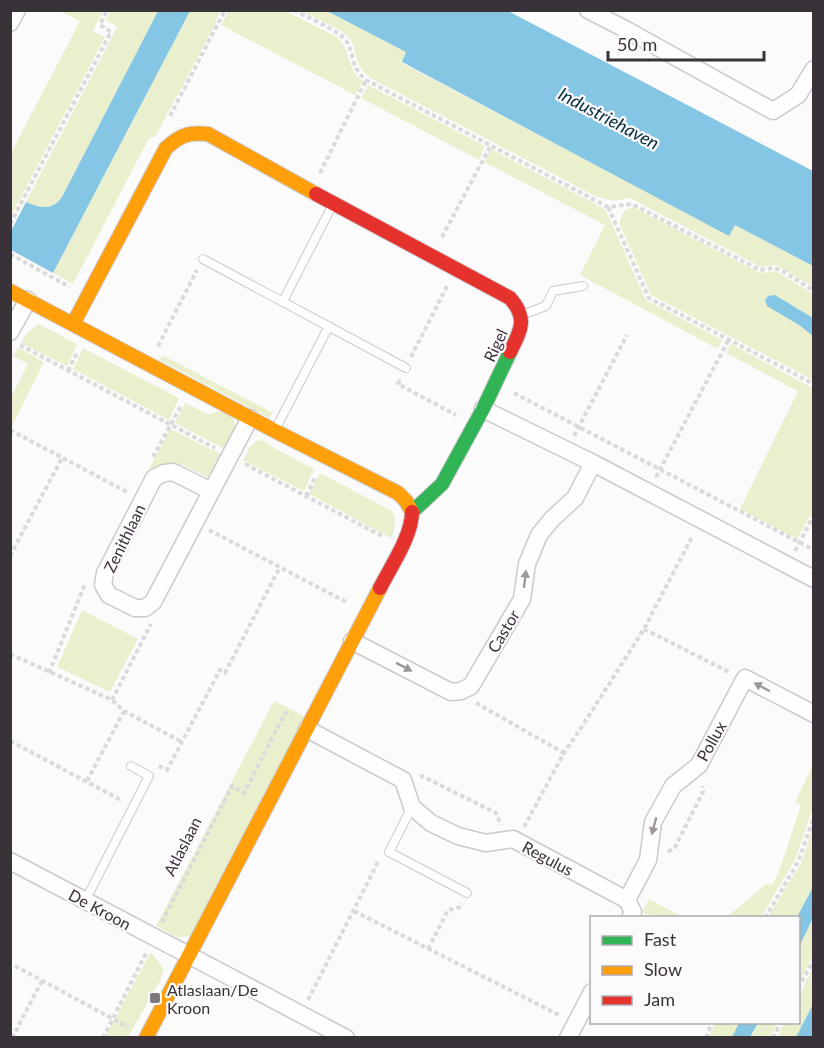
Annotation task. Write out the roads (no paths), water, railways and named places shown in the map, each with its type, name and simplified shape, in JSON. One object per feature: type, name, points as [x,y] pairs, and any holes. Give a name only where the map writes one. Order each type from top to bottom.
[{"type":"street","points":[[10,24],[17,10]]},
{"type":"street","points":[[588,10],[773,111],[798,95],[813,69]]},
{"type":"street","name":"Rigel","points":[[73,324],[166,148],[178,136],[194,133],[208,134],[510,298],[519,307],[522,321],[519,332],[483,409],[442,484],[412,512]]},
{"type":"street","points":[[10,291],[250,418],[398,493],[412,512],[412,524],[401,546],[146,1037]]},
{"type":"street","points":[[10,332],[28,300]]},
{"type":"street","points":[[483,409],[593,463],[813,579]]},
{"type":"street","points":[[211,491],[250,418]]},
{"type":"street","name":"Castor","points":[[352,640],[451,692],[461,691],[471,686],[522,599],[527,564],[539,536],[552,519],[575,498],[593,463]]},
{"type":"street","name":"Zenithlaan","points":[[164,472],[173,472],[211,491],[153,602],[145,608],[135,608],[109,595],[104,585],[105,573],[154,478],[164,472]]},
{"type":"street","name":"Pollux","points":[[627,900],[647,861],[653,822],[673,786],[699,765],[745,678],[813,714]]},
{"type":"street","points":[[308,727],[403,780],[412,807]]},
{"type":"street","name":"Regulus","points":[[412,807],[431,823],[458,836],[486,843],[515,840],[627,900]]},
{"type":"street","name":"De Kroon","points":[[10,861],[346,1038]]},
{"type":"street","points":[[627,900],[633,912],[631,916]]},
{"type":"street","points":[[572,1031],[590,994]]},
{"type":"lane","points":[[283,302],[333,203]]},
{"type":"lane","points":[[203,259],[406,368]]},
{"type":"lane","points":[[520,315],[546,306],[553,291],[584,286]]},
{"type":"lane","points":[[275,431],[329,326]]},
{"type":"lane","points":[[85,901],[149,776],[131,766]]},
{"type":"lane","points":[[412,807],[388,852],[467,893]]},
{"type":"water","points":[[158,11],[190,11],[53,273],[11,250],[11,231],[26,202],[46,207],[54,205],[62,197]]},
{"type":"water","name":"Industriehaven","points":[[327,11],[508,11],[813,171],[813,266],[735,225],[729,236],[402,62],[406,52]]},
{"type":"water","points":[[775,295],[813,318],[813,336],[767,306],[765,300],[768,296]]},
{"type":"water","points":[[813,887],[813,918],[800,945],[800,916],[798,916]]},
{"type":"water","points":[[813,1004],[813,1037],[796,1037]]},
{"type":"water","points":[[738,1024],[757,1024],[750,1037],[732,1037]]},
{"type":"place","name":"Atlaslaan/De Kroon","points":[[155,998]]}]
